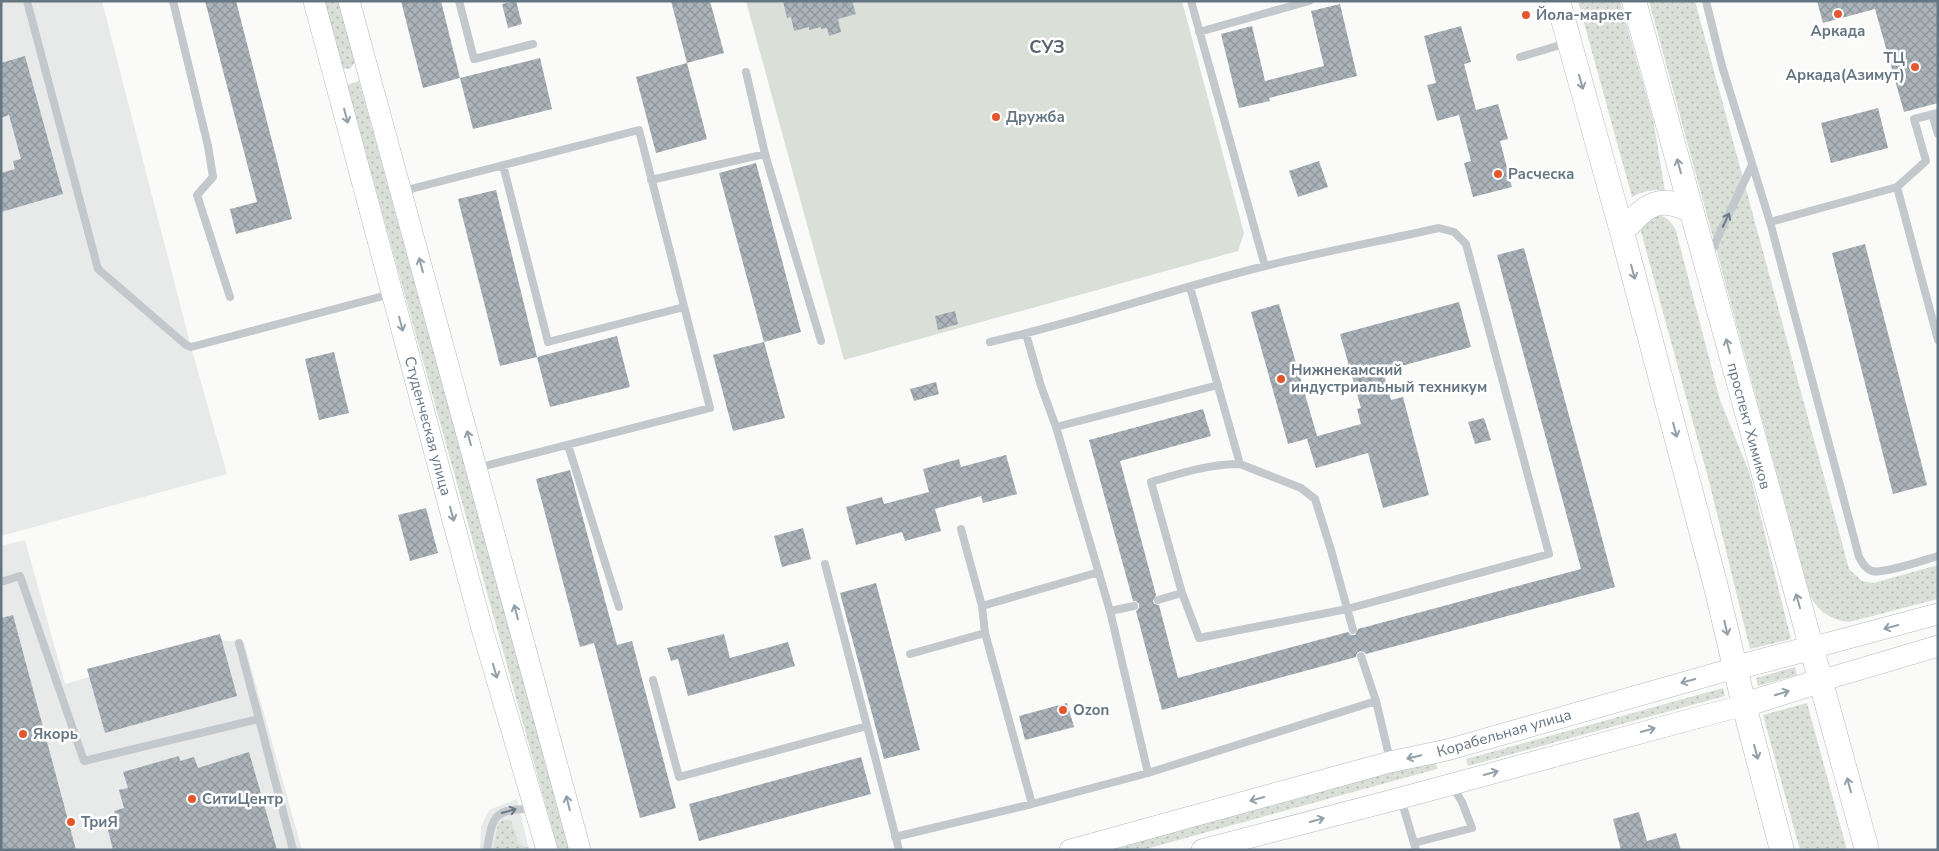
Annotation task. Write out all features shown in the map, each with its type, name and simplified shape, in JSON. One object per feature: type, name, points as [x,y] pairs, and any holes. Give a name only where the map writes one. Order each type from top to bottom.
[{"type":"main road","name":"Студенческая улица","points":[[314,1],[481,625],[545,843]]},
{"type":"main road","points":[[349,1],[580,850]]},
{"type":"main road","points":[[1558,1],[1622,232],[1716,587],[1744,705],[1782,850]]},
{"type":"main road","name":"проспект Химиков","points":[[1634,1],[1867,850]]},
{"type":"main road","points":[[332,66],[340,76],[353,78],[363,70],[365,64],[364,57]]},
{"type":"main road","points":[[1622,232],[1643,209],[1651,205],[1664,203],[1681,205],[1691,210]]},
{"type":"main road","name":"Корабельная улица","points":[[1070,850],[1390,762],[1447,750],[1735,668],[1938,614]]},
{"type":"main road","points":[[1202,850],[1744,705],[1820,680],[1938,646]]},
{"type":"main road","points":[[1447,750],[1453,783]]},
{"type":"lane","points":[[27,1],[98,269],[186,345],[191,347],[200,345],[393,294]]},
{"type":"lane","points":[[173,1],[208,146],[213,177],[197,196],[230,297]]},
{"type":"lane","points":[[459,1],[474,59],[533,44]]},
{"type":"lane","points":[[1190,1],[1264,266]]},
{"type":"lane","points":[[1199,32],[1279,5],[1309,1]]},
{"type":"lane","points":[[1706,1],[1722,66],[1770,222],[1858,557],[1863,565],[1870,570],[1881,572],[1938,556]]},
{"type":"lane","points":[[1520,57],[1569,42]]},
{"type":"lane","points":[[746,72],[765,154],[821,341]]},
{"type":"lane","points":[[1770,222],[1897,187],[1926,161],[1914,119],[1935,114],[1938,134]]},
{"type":"lane","points":[[401,191],[638,130],[710,408],[477,468]]},
{"type":"lane","points":[[651,180],[765,154]]},
{"type":"lane","points":[[503,165],[548,342],[684,307]]},
{"type":"lane","points":[[1705,264],[1752,165]]},
{"type":"lane","points":[[1897,187],[1938,340]]},
{"type":"lane","points":[[990,342],[1026,334],[1264,266],[1439,228],[1454,232],[1466,244],[1549,554],[1347,609],[1199,638],[1182,593],[1151,482],[1204,467],[1240,464],[1301,488],[1315,499],[1331,550],[1347,609],[1353,630]]},
{"type":"lane","points":[[1190,287],[1240,464]]},
{"type":"lane","points":[[1026,334],[1041,386],[1056,427],[1110,611],[1148,773]]},
{"type":"lane","points":[[1056,427],[1218,385]]},
{"type":"lane","points":[[568,445],[619,607]]},
{"type":"lane","points":[[961,529],[982,606],[985,633],[1032,804]]},
{"type":"lane","points":[[824,564],[899,850]]},
{"type":"lane","points":[[982,606],[1099,572]]},
{"type":"lane","points":[[1,582],[20,576],[84,761],[259,719]]},
{"type":"lane","points":[[1158,600],[1182,593]]},
{"type":"lane","points":[[1110,611],[1134,606]]},
{"type":"lane","points":[[910,654],[985,633]]},
{"type":"lane","points":[[239,643],[293,850]]},
{"type":"lane","points":[[1361,656],[1376,701],[1390,762]]},
{"type":"lane","points":[[653,680],[679,776],[867,726]]},
{"type":"lane","points":[[895,837],[1032,804],[1148,773],[1376,701]]},
{"type":"lane","points":[[1400,798],[1415,846],[1472,828],[1453,783]]},
{"type":"lane","points":[[486,850],[494,819],[512,809],[527,809],[545,843]]},
{"type":"shaded area","points":[[1,1],[102,1],[191,347],[227,474],[1,536]]},
{"type":"shaded area","points":[[323,1],[338,1],[355,62],[350,69],[342,68]]},
{"type":"shaded area","name":"Дружба","points":[[746,1],[1182,1],[1244,233],[1238,251],[844,360]]},
{"type":"shaded area","points":[[1578,1],[1620,1],[1653,119],[1665,191],[1648,191],[1632,197]]},
{"type":"shaded area","points":[[1649,1],[1695,1],[1849,569],[1862,581],[1873,583],[1938,565],[1938,599],[1849,622],[1826,614],[1817,607],[1810,596]]},
{"type":"shaded area","points":[[359,81],[571,850],[558,850],[347,85]]},
{"type":"shaded area","points":[[1656,214],[1668,220],[1676,231],[1720,400],[1750,474],[1791,639],[1750,649],[1710,485],[1639,224]]},
{"type":"shaded area","points":[[25,540],[65,684],[214,640],[244,642],[302,850],[1,850],[1,546]]},
{"type":"shaded area","points":[[1795,667],[1797,675],[1758,686],[1756,678]]},
{"type":"shaded area","points":[[1723,688],[1725,696],[1468,766],[1466,759]]},
{"type":"shaded area","points":[[1807,703],[1847,850],[1800,850],[1763,715]]},
{"type":"shaded area","points":[[1435,760],[1437,769],[1142,850],[1108,850]]},
{"type":"shaded area","points":[[517,799],[529,850],[480,850],[481,827],[489,810]]},
{"type":"shaded area","points":[[502,820],[511,820],[519,844],[529,848],[529,850],[493,850],[498,824]]},
{"type":"building","points":[[205,1],[236,1],[292,219],[236,234],[230,209],[257,202]]},
{"type":"building","points":[[401,1],[441,1],[460,78],[423,88]]},
{"type":"building","points":[[516,1],[522,24],[508,28],[502,4]]},
{"type":"building","points":[[671,1],[710,1],[724,53],[687,63]]},
{"type":"building","points":[[783,1],[852,1],[856,14],[838,19],[841,32],[829,36],[827,28],[821,29],[821,27],[809,30],[809,27],[794,31],[791,17],[787,18]]},
{"type":"building","name":"ТЦ Аркада(Азимут)","points":[[1817,1],[1938,1],[1938,103],[1904,112],[1875,9],[1823,23]]},
{"type":"building","points":[[1340,4],[1357,76],[1269,98],[1270,101],[1239,108],[1221,34],[1252,26],[1265,81],[1324,66],[1311,11]]},
{"type":"building","points":[[1461,26],[1471,62],[1464,64],[1476,110],[1498,104],[1508,139],[1500,141],[1512,187],[1473,197],[1464,163],[1471,161],[1459,115],[1437,121],[1427,85],[1436,83],[1424,36]]},
{"type":"building","points":[[25,56],[63,194],[1,212],[1,173],[15,169],[13,161],[21,159],[9,115],[1,118],[1,63]]},
{"type":"building","points":[[540,58],[552,109],[473,129],[460,78]]},
{"type":"building","points":[[687,63],[707,139],[656,153],[636,77]]},
{"type":"building","points":[[1878,108],[1888,148],[1831,163],[1821,123]]},
{"type":"building","points":[[1319,161],[1328,187],[1298,197],[1289,171]]},
{"type":"building","points":[[756,163],[801,332],[764,342],[719,173]]},
{"type":"building","points":[[496,190],[537,357],[500,366],[458,199]]},
{"type":"building","points":[[1865,244],[1927,485],[1893,494],[1832,253]]},
{"type":"building","points":[[1524,248],[1615,587],[1366,654],[1360,651],[1356,657],[1162,710],[1136,611],[1139,608],[1139,604],[1133,601],[1089,440],[1203,409],[1211,436],[1120,461],[1156,595],[1153,601],[1154,604],[1159,605],[1178,678],[1348,632],[1351,635],[1355,635],[1358,629],[1581,569],[1497,255]]},
{"type":"building","points":[[1459,302],[1471,347],[1383,371],[1391,400],[1403,397],[1429,495],[1383,508],[1368,453],[1316,468],[1307,439],[1361,424],[1357,409],[1361,408],[1340,334]]},
{"type":"building","points":[[1279,304],[1317,436],[1288,444],[1251,312]]},
{"type":"building","points":[[955,311],[958,324],[938,330],[935,316]]},
{"type":"building","points":[[617,336],[630,387],[550,407],[537,357]]},
{"type":"building","points":[[764,342],[785,418],[733,431],[713,355]]},
{"type":"building","points":[[334,352],[349,413],[319,420],[305,359]]},
{"type":"building","points":[[936,382],[939,394],[914,401],[910,389]]},
{"type":"building","points":[[1484,418],[1491,440],[1475,444],[1468,422]]},
{"type":"building","points":[[1006,455],[1017,494],[983,503],[981,496],[935,509],[941,531],[905,541],[902,532],[856,545],[846,507],[882,497],[884,504],[929,492],[923,469],[959,459],[961,467]]},
{"type":"building","points":[[570,470],[617,645],[632,641],[676,808],[640,818],[594,643],[580,647],[536,479]]},
{"type":"building","points":[[426,508],[438,553],[410,561],[398,515]]},
{"type":"building","points":[[803,528],[811,559],[782,567],[774,536]]},
{"type":"building","points":[[876,583],[920,750],[884,759],[840,593]]},
{"type":"building","name":"Якорь","points":[[13,615],[76,850],[1,850],[1,618]]},
{"type":"building","points":[[220,634],[237,696],[105,733],[87,669]]},
{"type":"building","points":[[724,634],[730,658],[788,642],[795,666],[688,696],[678,659],[671,661],[667,648]]},
{"type":"building","points":[[1067,703],[1074,727],[1025,740],[1019,716]]},
{"type":"building","name":"СитиЦентр","points":[[249,752],[277,850],[113,850],[107,826],[117,823],[114,811],[124,808],[119,790],[128,788],[123,772],[179,756],[180,761],[194,757],[198,768]]},
{"type":"building","points":[[861,757],[871,794],[699,841],[689,804]]},
{"type":"building","points":[[1639,812],[1647,841],[1676,833],[1681,850],[1621,850],[1613,819]]},
{"type":"place","name":"Аркада","points":[[1838,14]]},
{"type":"place","name":"Йола-маркет","points":[[1526,15]]},
{"type":"place","name":"ТЦ Аркада(Азимут)","points":[[1915,67]]},
{"type":"place","name":"Дружба","points":[[996,117]]},
{"type":"place","name":"Расческа","points":[[1498,174]]},
{"type":"place","name":"Нижнекамский индустриальный техникум","points":[[1281,379]]},
{"type":"place","name":"Ozon","points":[[1063,710]]},
{"type":"place","name":"Якорь","points":[[23,734]]},
{"type":"place","name":"СитиЦентр","points":[[192,799]]},
{"type":"place","name":"ТриЯ","points":[[71,822]]},
{"type":"district","name":"СУЗ","points":[[1047,47]]}]
